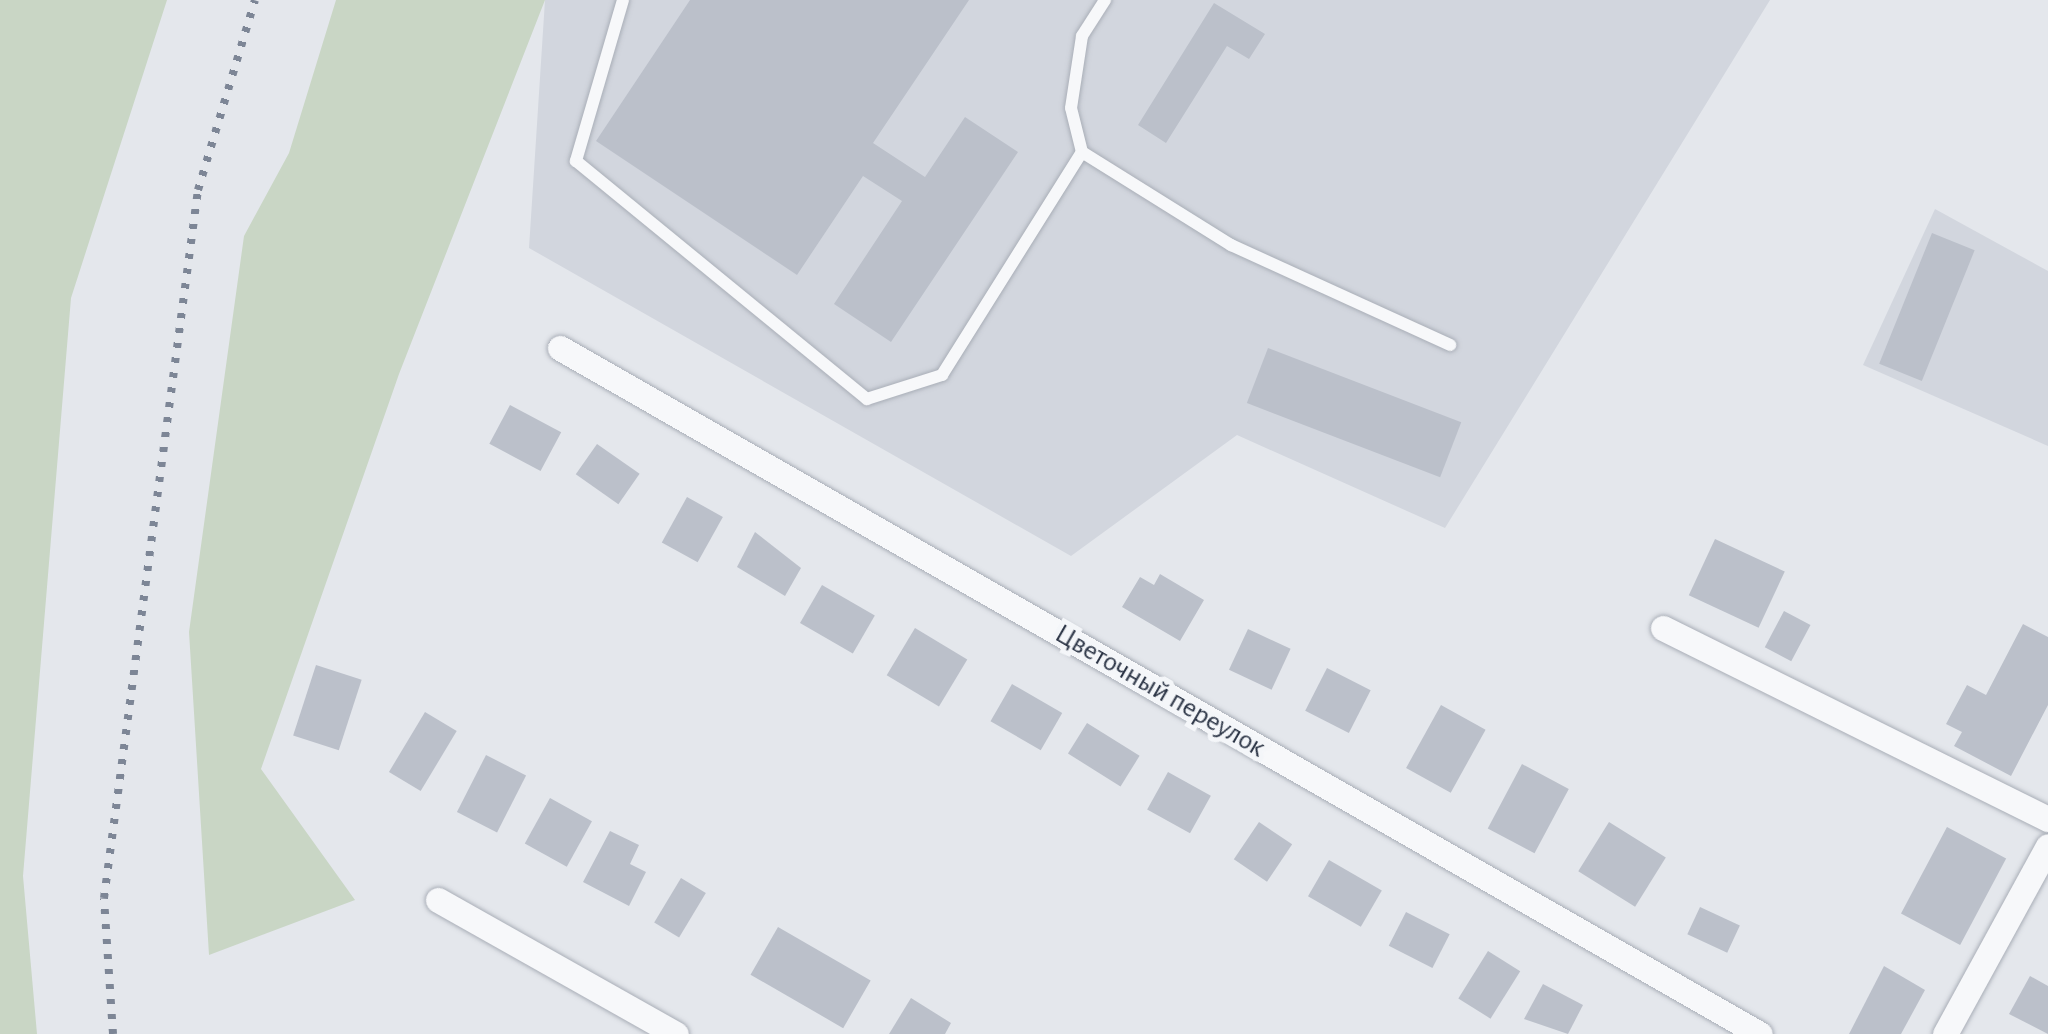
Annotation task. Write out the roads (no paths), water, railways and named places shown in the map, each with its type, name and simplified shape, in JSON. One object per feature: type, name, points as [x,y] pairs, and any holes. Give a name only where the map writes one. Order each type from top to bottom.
[{"type":"street","name":"Цветочный переулок","points":[[560,348],[1760,1034]]},
{"type":"street","points":[[1662,628],[2048,819]]},
{"type":"street","points":[[1946,1034],[2048,846]]},
{"type":"street","points":[[438,900],[676,1034]]},
{"type":"lane","points":[[623,0],[576,161],[867,399],[942,376],[1082,152]]},
{"type":"lane","points":[[1105,0],[1082,36],[1071,108],[1082,152],[1231,246],[1450,344]]},
{"type":"railway","points":[[113,1034],[104,898],[198,190],[255,0]]}]
